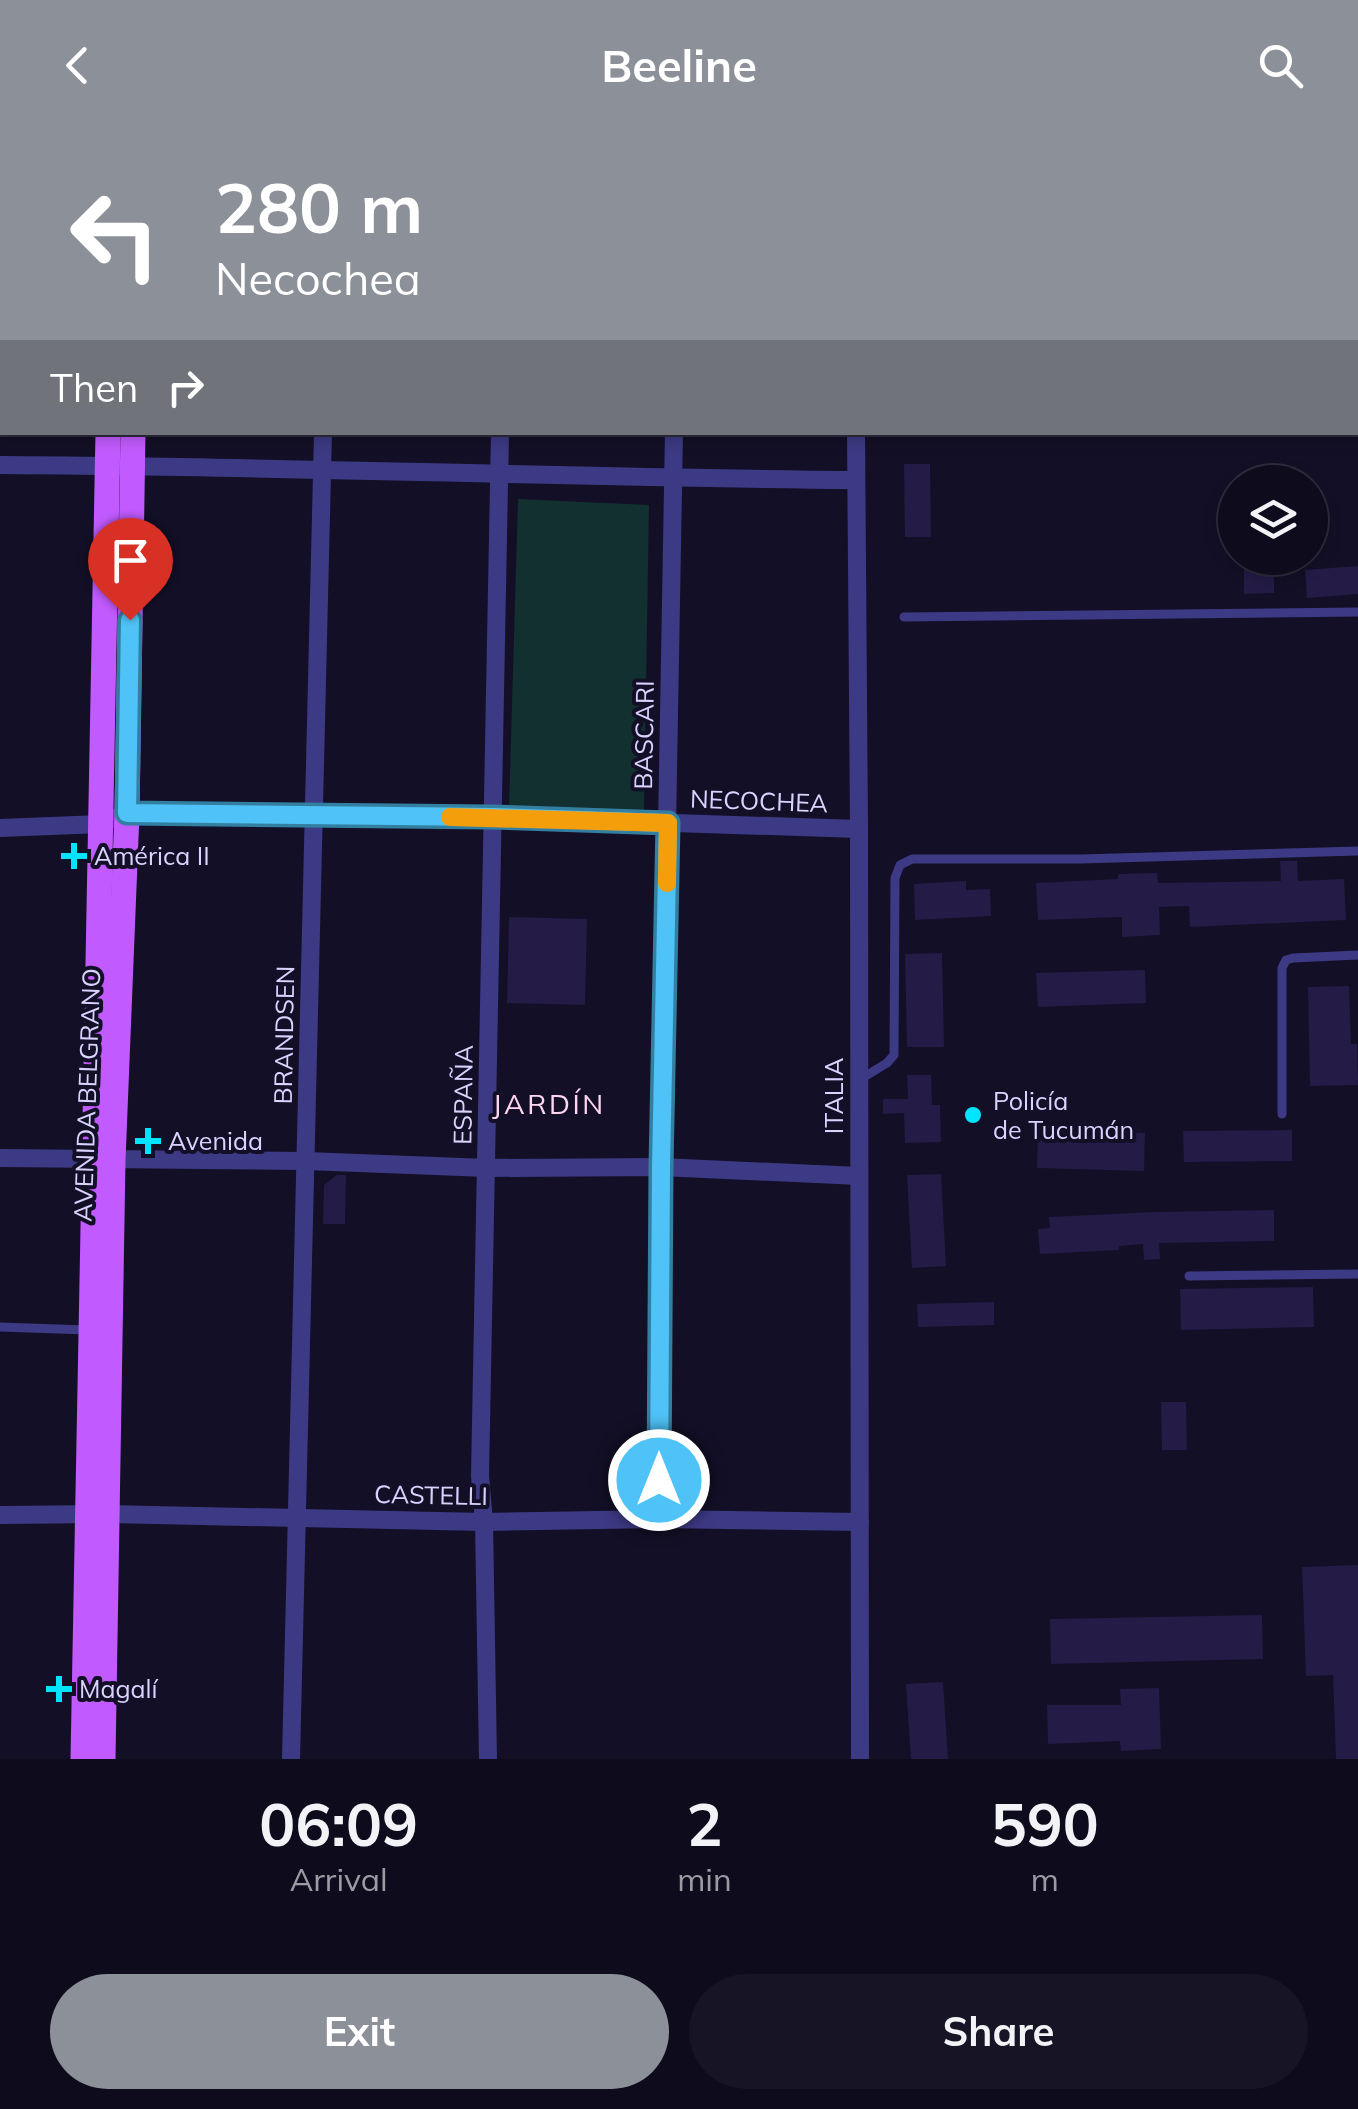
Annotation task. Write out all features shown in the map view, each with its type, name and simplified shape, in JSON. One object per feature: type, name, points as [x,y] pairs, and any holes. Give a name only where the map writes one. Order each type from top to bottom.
[{"type":"main road","name":"AVENIDA BELGRANO","points":[[103,1759],[90,1330],[127,813],[120,466],[109,435]]},
{"type":"main road","name":"AVENIDA BELGRANO","points":[[83,1759],[97,1514],[103,1160],[101,824],[120,466],[132,435]]},
{"type":"street","name":"BRANDSEN","points":[[291,1759],[323,435]]},
{"type":"street","name":"ESPAÑA","points":[[488,1759],[480,1476],[500,435]]},
{"type":"street","name":"BASCARI","points":[[658,1519],[674,435]]},
{"type":"street","name":"ITALIA","points":[[856,435],[860,1759]]},
{"type":"street","points":[[0,466],[322,468],[673,479],[856,480]]},
{"type":"street","name":"NECOCHEA","points":[[0,828],[101,824],[127,813],[492,817],[859,828]]},
{"type":"street","points":[[0,1158],[307,1161],[486,1168],[661,1167],[860,1176]]},
{"type":"street","name":"CASTELLI","points":[[0,1515],[484,1522],[860,1522]]},
{"type":"lane","points":[[904,617],[1358,612]]},
{"type":"lane","points":[[859,1080],[894,1055],[895,878],[900,865],[912,859],[1082,859],[1358,851]]},
{"type":"lane","points":[[1282,1114],[1282,968],[1286,960],[1293,958],[1358,955]]},
{"type":"lane","points":[[1190,1276],[1358,1274]]},
{"type":"lane","points":[[0,1327],[90,1330]]},
{"type":"green space","points":[[518,499],[649,505],[644,810],[509,808]]},
{"type":"building","points":[[904,464],[930,464],[931,537],[905,537]]},
{"type":"building","points":[[1358,566],[1358,594],[1307,598],[1305,575],[1328,575],[1328,568]]},
{"type":"building","points":[[1244,575],[1274,575],[1274,593],[1244,594]]},
{"type":"building","points":[[1280,861],[1297,861],[1298,881],[1344,879],[1346,920],[1190,927],[1189,906],[1159,907],[1160,935],[1122,937],[1122,917],[1038,920],[1036,883],[1157,873],[1158,883],[1281,881]]},
{"type":"building","points":[[966,881],[966,890],[990,889],[991,916],[915,920],[914,884]]},
{"type":"building","points":[[509,917],[587,919],[585,1005],[507,1003]]},
{"type":"building","points":[[942,953],[944,1047],[907,1047],[905,954]]},
{"type":"building","points":[[1145,970],[1146,1003],[1038,1007],[1036,973]]},
{"type":"building","points":[[1349,986],[1351,1044],[1357,1044],[1358,1085],[1310,1086],[1308,987]]},
{"type":"building","points":[[907,1075],[931,1075],[932,1105],[940,1105],[941,1142],[905,1143],[904,1113],[883,1114],[883,1099],[908,1099]]},
{"type":"building","points":[[1038,1130],[1145,1133],[1144,1171],[1037,1168]]},
{"type":"building","points":[[1292,1130],[1292,1161],[1184,1162],[1183,1131]]},
{"type":"building","points":[[941,1174],[946,1266],[912,1268],[907,1175]]},
{"type":"building","points":[[337,1175],[346,1175],[345,1224],[323,1224],[324,1185]]},
{"type":"building","points":[[1274,1210],[1274,1241],[1159,1243],[1160,1259],[1144,1260],[1143,1244],[1119,1246],[1119,1250],[1040,1254],[1038,1229],[1050,1228],[1049,1217]]},
{"type":"building","points":[[1313,1287],[1314,1327],[1181,1330],[1180,1289]]},
{"type":"building","points":[[994,1302],[994,1325],[918,1327],[917,1304]]},
{"type":"building","points":[[1161,1402],[1186,1402],[1187,1450],[1162,1450]]},
{"type":"building","points":[[1358,1565],[1358,1759],[1336,1759],[1333,1675],[1306,1676],[1302,1567]]},
{"type":"building","points":[[1262,1615],[1263,1659],[1051,1664],[1050,1619]]},
{"type":"building","points":[[943,1682],[948,1759],[911,1759],[906,1684]]},
{"type":"building","points":[[1159,1688],[1161,1749],[1121,1751],[1120,1741],[1048,1744],[1047,1705],[1121,1705],[1120,1689]]},
{"type":"slow traffic","points":[[450,817],[668,823],[667,883]]},
{"type":"place","name":"América II","points":[[74,856]]},
{"type":"place","name":"Policía de Tucumán","points":[[973,1115]]},
{"type":"place","name":"Avenida","points":[[148,1141]]},
{"type":"place","name":"Magalí","points":[[59,1689]]},
{"type":"district","name":"JARDÍN","points":[[549,1104]]},
{"type":"route","points":[[130,620],[127,813],[668,823],[659,1480]]}]
